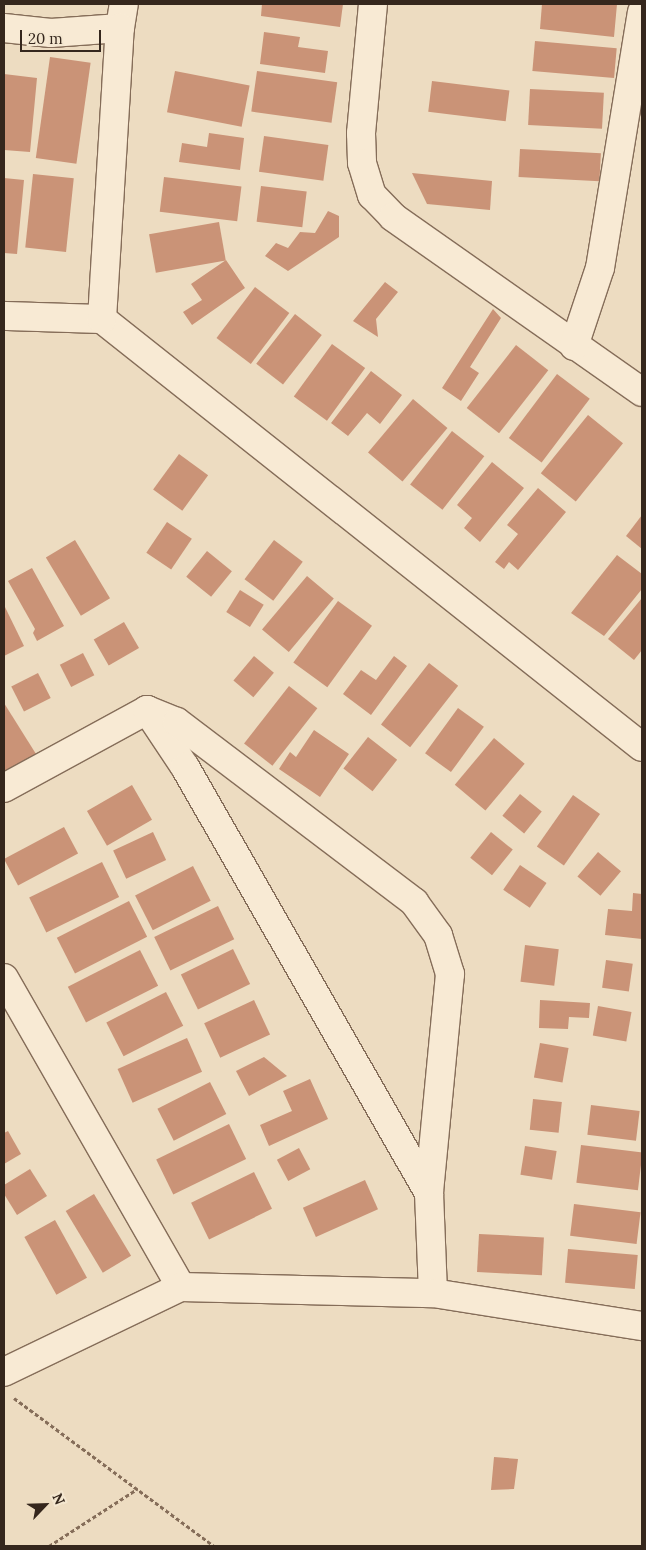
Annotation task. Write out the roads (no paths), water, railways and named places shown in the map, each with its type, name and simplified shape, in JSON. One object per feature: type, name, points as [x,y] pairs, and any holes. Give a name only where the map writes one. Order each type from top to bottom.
[{"type":"street","points":[[373,4],[361,133],[362,163],[372,195],[393,217],[642,392]]},
{"type":"street","points":[[574,346],[600,268],[642,12]]},
{"type":"street","points":[[4,28],[51,33],[122,16],[102,319]]},
{"type":"street","points":[[4,316],[102,319],[642,747]]},
{"type":"street","points":[[4,788],[147,710]]},
{"type":"street","points":[[147,710],[185,767],[429,1193]]},
{"type":"street","points":[[147,710],[177,722],[414,902],[438,935],[450,974],[429,1193],[433,1293]]},
{"type":"street","points":[[4,978],[182,1287]]},
{"type":"street","points":[[8,1384],[182,1287],[433,1293],[642,1326]]}]
